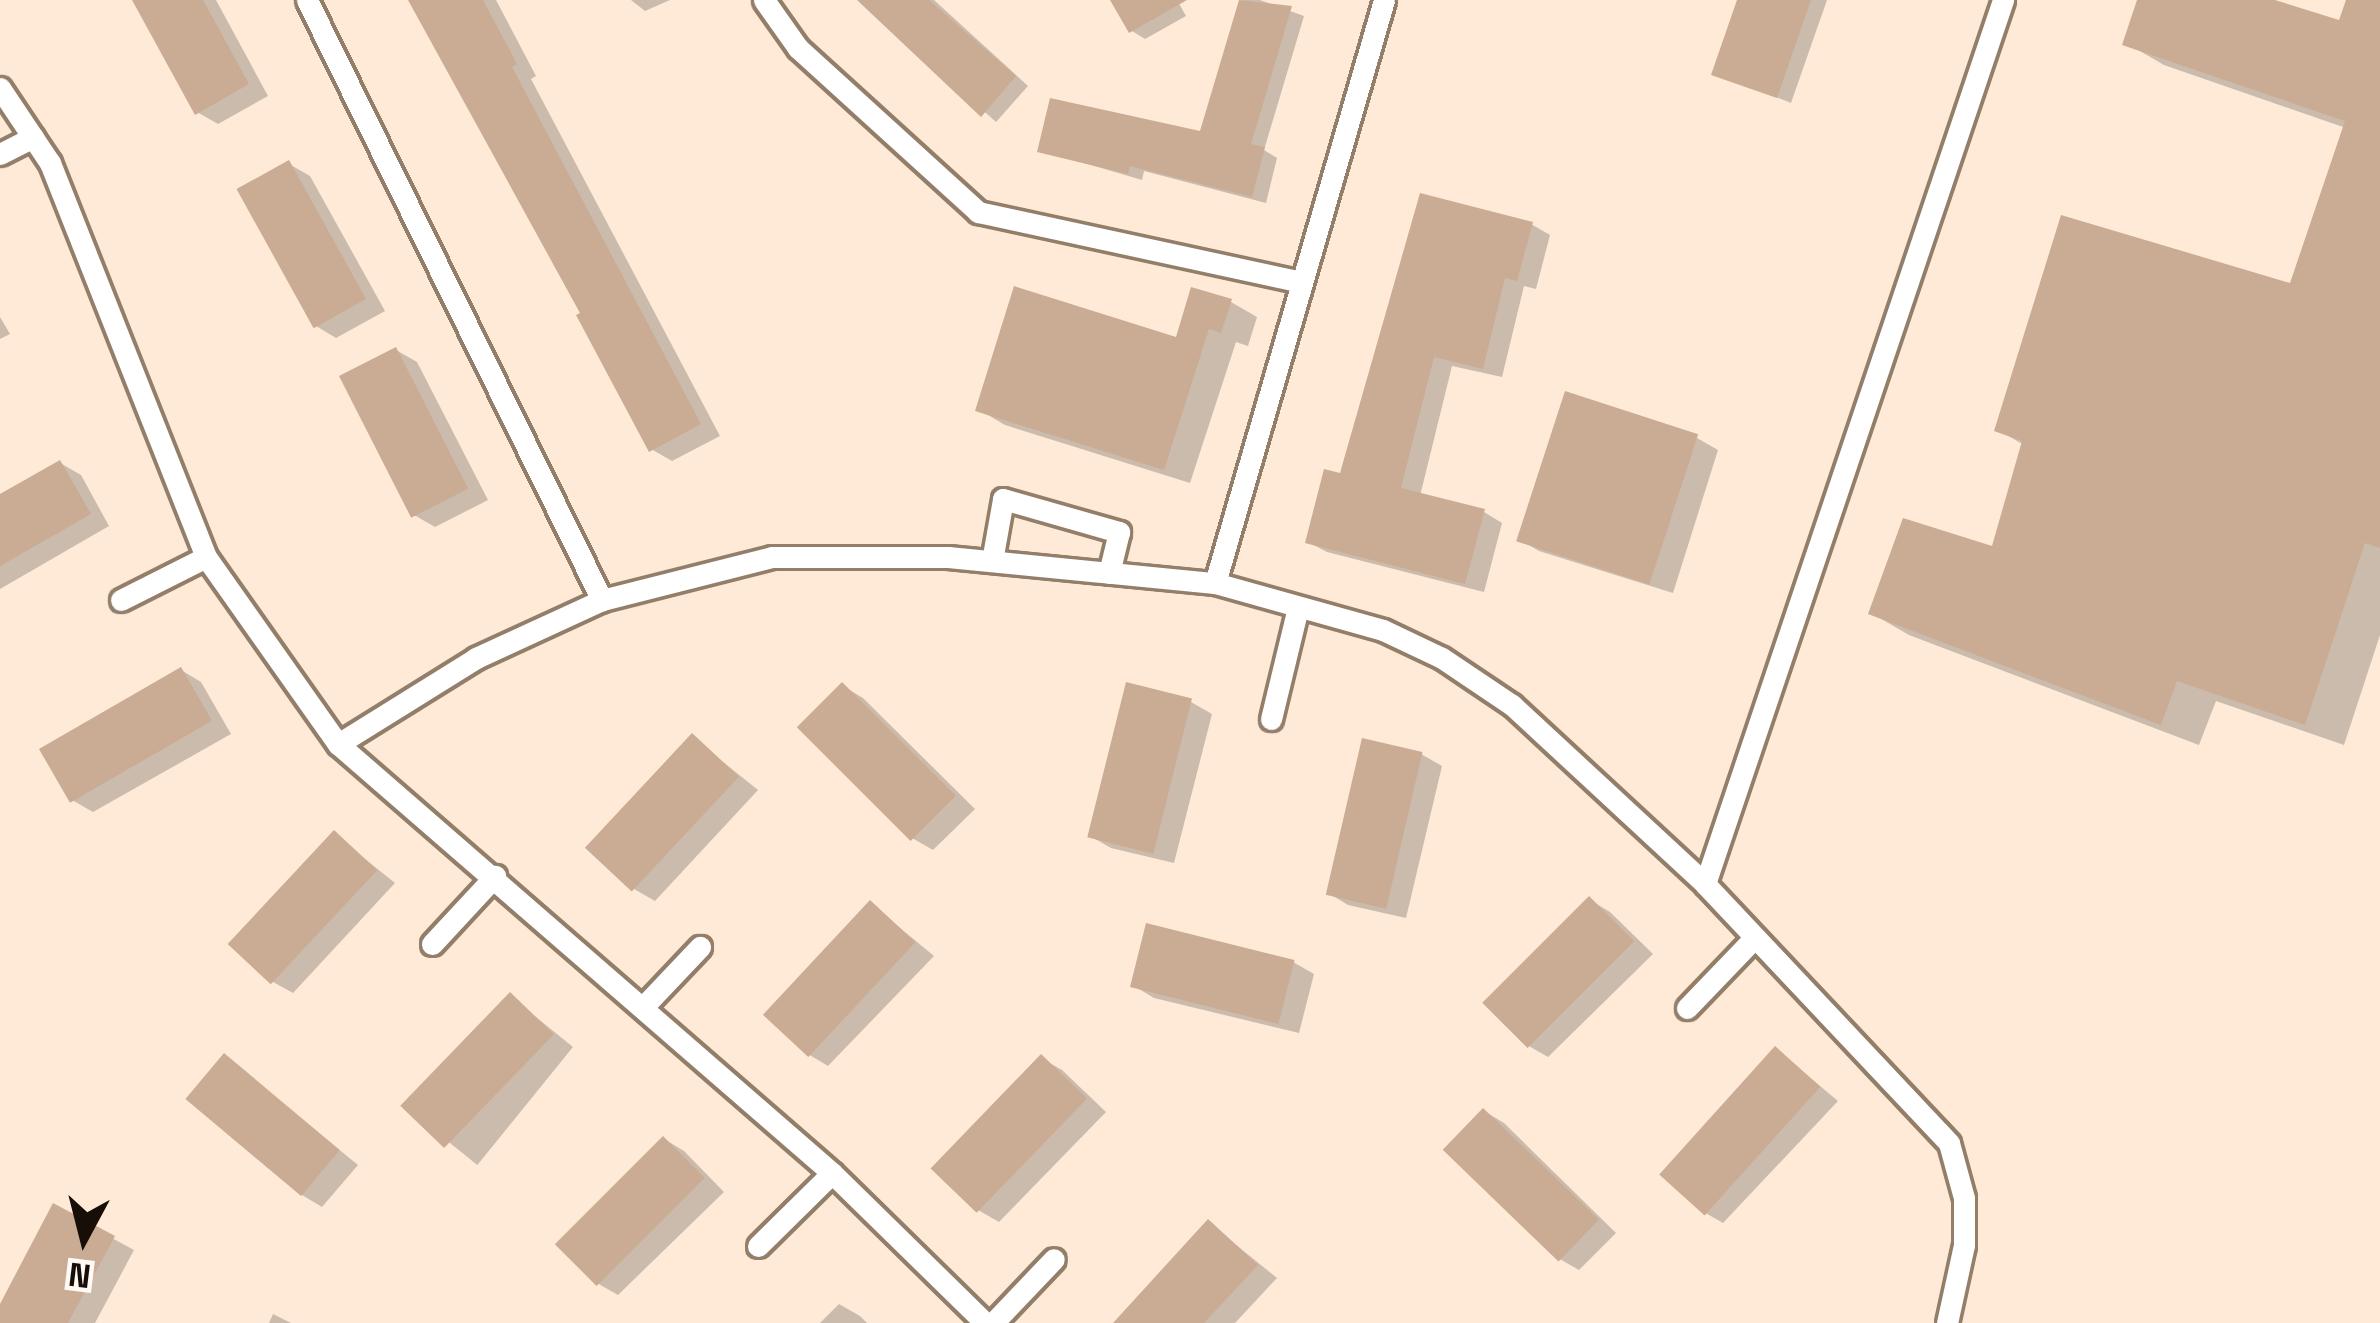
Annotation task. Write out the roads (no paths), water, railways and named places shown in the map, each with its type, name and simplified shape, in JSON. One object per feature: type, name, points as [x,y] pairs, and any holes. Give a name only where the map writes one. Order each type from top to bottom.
[{"type":"lane","points":[[308,0],[602,600]]},
{"type":"lane","points":[[764,0],[798,48],[977,212],[1301,282]]},
{"type":"lane","points":[[1215,583],[1384,0]]},
{"type":"lane","points":[[1705,884],[2003,0]]},
{"type":"lane","points":[[0,88],[50,163],[206,557],[338,744],[832,1173],[989,1323],[1054,1259]]},
{"type":"lane","points":[[0,154],[33,137]]},
{"type":"lane","points":[[992,561],[1003,499],[1119,532],[1109,573]]},
{"type":"lane","points":[[121,600],[206,557]]},
{"type":"lane","points":[[338,744],[476,658],[602,600],[772,557],[992,561],[1215,583],[1383,630],[1442,658],[1511,704],[1705,884],[1949,1143],[1964,1198],[1964,1245],[1947,1323]]},
{"type":"lane","points":[[1270,718],[1298,607]]},
{"type":"lane","points":[[432,944],[495,876]]},
{"type":"lane","points":[[1687,1008],[1755,937]]},
{"type":"lane","points":[[643,1007],[700,947]]},
{"type":"lane","points":[[758,1246],[832,1173]]}]
